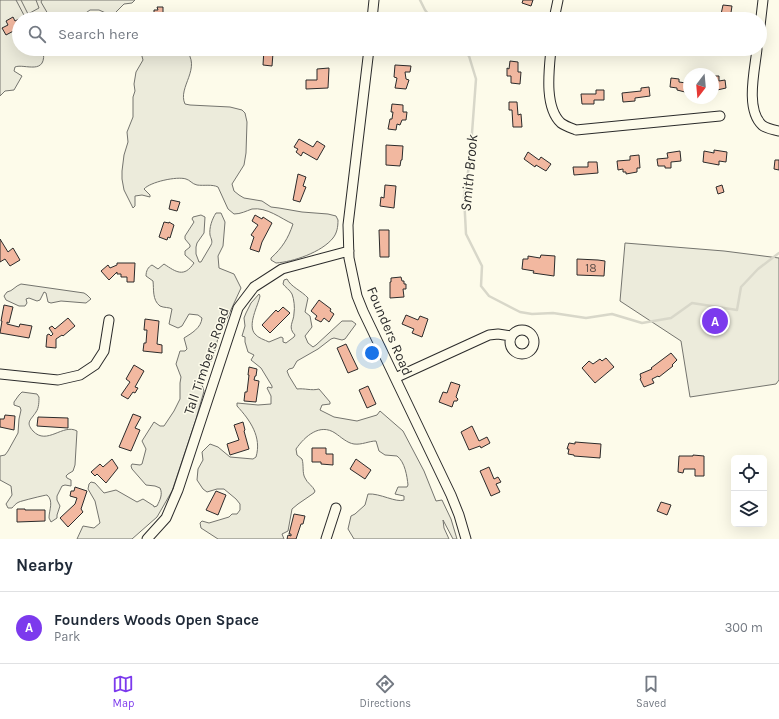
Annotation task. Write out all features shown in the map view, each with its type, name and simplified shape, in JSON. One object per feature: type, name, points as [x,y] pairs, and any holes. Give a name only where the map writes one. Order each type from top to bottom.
[{"type":"street","points":[[373,12],[374,0]]},
{"type":"street","points":[[555,12],[558,0]]},
{"type":"street","points":[[762,12],[763,0]]},
{"type":"street","name":"Founders Road","points":[[368,56],[348,225],[349,258],[358,296],[370,327],[460,515],[466,539]]},
{"type":"street","points":[[550,56],[548,80],[553,110],[562,123],[576,130],[720,116]]},
{"type":"street","points":[[756,56],[752,94],[754,113],[762,126],[779,131]]},
{"type":"street","name":"Tall Timbers Road","points":[[147,539],[166,518],[178,490],[238,308],[254,287],[282,270],[349,251]]},
{"type":"street","points":[[0,374],[58,380],[80,375],[95,365],[104,351],[109,320]]},
{"type":"street","points":[[395,378],[485,337],[498,334],[511,336]]},
{"type":"street","points":[[326,539],[336,508]]},
{"type":"shaded area","points":[[0,0],[135,0],[132,3],[124,4],[116,12],[90,10],[87,12],[12,12],[12,56],[44,56],[44,58],[39,66],[15,67],[14,71],[22,76],[14,90],[5,91],[0,96]]},
{"type":"shaded area","points":[[16,0],[21,0],[27,12],[22,12]]},
{"type":"shaded area","points":[[36,0],[42,0],[41,2],[47,12],[32,12],[39,8]]},
{"type":"shaded area","points":[[142,56],[190,56],[191,70],[183,98],[185,104],[230,107],[242,110],[245,113],[247,122],[246,153],[244,165],[232,184],[234,191],[244,198],[262,201],[271,207],[336,216],[338,220],[337,230],[328,243],[315,252],[291,261],[276,263],[271,260],[271,258],[284,243],[293,224],[273,214],[258,209],[252,209],[234,214],[228,209],[218,187],[211,185],[197,185],[182,178],[170,179],[147,186],[144,189],[150,197],[142,195],[135,196],[135,206],[133,208],[124,190],[122,171],[124,155],[128,142],[127,132],[133,117],[133,97],[135,91],[134,84],[136,72],[143,60]]},
{"type":"shaded area","points":[[216,213],[221,213],[225,222],[223,246],[218,256],[219,268],[234,274],[241,288],[218,338],[213,358],[201,377],[204,391],[172,491],[157,517],[132,539],[77,539],[83,526],[94,528],[100,523],[95,501],[88,489],[91,482],[95,483],[104,493],[116,490],[137,502],[143,499],[154,507],[157,506],[159,502],[161,495],[160,488],[146,485],[131,466],[132,464],[142,464],[146,449],[142,441],[154,422],[160,426],[164,426],[180,399],[181,377],[176,364],[180,351],[185,351],[187,349],[184,338],[200,325],[202,318],[198,315],[189,314],[182,326],[178,328],[169,324],[172,309],[162,307],[157,304],[154,294],[153,281],[146,276],[146,272],[152,265],[158,269],[164,264],[180,272],[187,271],[190,268],[194,263],[185,255],[185,251],[190,247],[190,245],[185,239],[185,236],[194,222],[192,219],[193,217],[201,215],[205,217],[204,233],[197,243],[196,254],[199,262],[201,262],[212,244],[210,229]]},
{"type":"shaded area","points":[[625,243],[724,251],[779,258],[779,380],[776,384],[690,397],[681,341],[620,301]]},
{"type":"shaded area","points":[[287,279],[308,298],[305,312],[310,316],[312,327],[305,336],[308,343],[313,347],[342,321],[352,321],[356,324],[345,339],[331,339],[318,349],[297,361],[293,368],[287,371],[297,389],[319,389],[330,402],[330,404],[322,405],[320,410],[334,417],[357,421],[377,415],[380,411],[403,431],[424,471],[436,501],[442,500],[451,519],[457,539],[453,539],[443,520],[444,528],[449,539],[354,539],[348,529],[351,516],[365,505],[368,494],[401,501],[404,500],[404,496],[395,494],[398,487],[407,487],[408,485],[405,469],[397,456],[385,455],[379,451],[376,441],[354,444],[346,441],[329,430],[324,429],[313,432],[296,449],[297,455],[302,459],[304,476],[315,491],[292,509],[288,531],[282,534],[284,539],[218,539],[201,528],[200,523],[202,521],[209,523],[229,517],[232,514],[237,514],[240,510],[240,504],[224,489],[217,489],[207,492],[203,489],[197,480],[198,469],[203,460],[202,452],[210,444],[218,447],[230,457],[253,459],[256,457],[257,443],[254,429],[237,406],[237,403],[258,405],[271,404],[271,396],[267,388],[272,388],[272,386],[261,368],[251,360],[254,355],[248,352],[245,337],[242,336],[245,326],[244,318],[251,303],[259,294],[260,296],[252,326],[255,334],[269,342],[281,337],[283,338],[283,342],[286,343],[294,337],[295,335],[291,329],[294,316],[293,298],[292,294],[283,284],[284,280]]},
{"type":"shaded area","points":[[21,284],[84,293],[91,299],[86,303],[61,301],[51,303],[48,302],[46,293],[44,292],[40,300],[37,301],[29,298],[26,299],[27,303],[25,306],[19,306],[6,300],[4,296],[7,292]]},
{"type":"shaded area","points":[[22,392],[37,394],[39,397],[38,409],[29,423],[33,431],[38,435],[44,436],[72,429],[77,431],[75,465],[73,471],[66,476],[71,480],[71,486],[62,486],[57,496],[60,506],[57,518],[51,522],[49,518],[51,503],[47,495],[21,501],[12,508],[8,508],[6,504],[12,495],[11,486],[0,480],[0,456],[5,455],[18,433],[21,410],[20,407],[14,405],[14,402]]},
{"type":"building","points":[[523,0],[533,0],[531,6],[522,3]]},
{"type":"building","points":[[723,5],[732,6],[731,12],[722,12]]},
{"type":"building","points":[[157,7],[163,7],[163,12],[154,12],[154,10],[158,10]]},
{"type":"building","points":[[12,18],[12,32],[6,35],[2,28],[8,25],[6,21]]},
{"type":"building","points":[[264,56],[273,56],[272,66],[263,65]]},
{"type":"building","points":[[510,61],[518,62],[518,72],[521,72],[520,84],[511,83],[511,76],[507,76],[507,68],[509,69]]},
{"type":"building","points":[[395,65],[411,66],[410,72],[405,72],[406,79],[409,80],[406,89],[395,88],[397,78],[394,77]]},
{"type":"building","points":[[329,68],[328,88],[306,89],[306,80],[317,80],[317,69]]},
{"type":"building","points":[[671,78],[679,79],[679,82],[683,83],[683,92],[677,90],[677,88],[670,87]]},
{"type":"building","points":[[725,80],[726,88],[719,90],[719,81]]},
{"type":"building","points":[[649,87],[650,96],[635,98],[635,101],[623,102],[622,93],[641,91],[641,88]]},
{"type":"building","points":[[596,90],[604,90],[604,100],[594,100],[594,104],[582,104],[581,94],[596,94]]},
{"type":"building","points":[[509,102],[517,102],[518,115],[521,114],[522,127],[513,127],[512,110],[509,110]]},
{"type":"building","points":[[392,104],[403,105],[403,112],[407,112],[406,120],[402,120],[400,125],[397,124],[396,130],[388,129],[390,119],[392,119]]},
{"type":"building","points":[[299,139],[313,147],[317,141],[325,146],[317,160],[303,152],[301,156],[296,152],[298,149],[294,147]]},
{"type":"building","points":[[386,145],[403,146],[400,166],[386,165]]},
{"type":"building","points":[[714,150],[727,152],[726,162],[719,161],[719,165],[703,162],[704,151],[714,153]]},
{"type":"building","points":[[680,151],[681,161],[671,162],[671,168],[658,166],[657,159],[668,158],[667,153]]},
{"type":"building","points":[[528,152],[539,160],[541,157],[551,164],[546,171],[536,165],[535,167],[524,159]]},
{"type":"building","points":[[639,155],[640,168],[637,168],[637,172],[626,174],[626,172],[623,172],[623,169],[618,170],[617,161],[630,160],[630,156]]},
{"type":"building","points":[[775,160],[779,160],[779,170],[774,169]]},
{"type":"building","points":[[588,162],[597,162],[598,173],[574,175],[573,167],[588,167]]},
{"type":"building","points":[[298,174],[306,177],[303,186],[306,187],[300,202],[293,200]]},
{"type":"building","points":[[385,185],[396,186],[394,208],[380,206],[381,197],[384,198]]},
{"type":"building","points":[[722,185],[724,192],[718,194],[716,187]]},
{"type":"building","points":[[171,200],[180,202],[177,211],[169,209]]},
{"type":"building","points":[[255,215],[262,219],[263,217],[272,223],[262,242],[259,252],[250,249],[254,237],[251,235],[258,225],[252,221]]},
{"type":"building","points":[[164,222],[169,222],[174,225],[170,238],[168,237],[167,240],[159,237]]},
{"type":"building","points":[[379,230],[389,230],[389,257],[380,257]]},
{"type":"building","points":[[0,239],[8,252],[13,248],[20,260],[10,266],[5,259],[0,262]]},
{"type":"building","points":[[541,255],[555,256],[554,276],[533,273],[534,271],[522,269],[523,259],[528,259],[528,256],[540,258]]},
{"type":"building","points":[[577,259],[605,261],[604,276],[577,275]]},
{"type":"building","points":[[117,263],[135,263],[134,282],[127,282],[127,277],[121,277],[121,274],[117,274],[117,272],[109,280],[101,271],[108,265],[110,268],[117,265]]},
{"type":"building","points":[[401,277],[404,284],[406,284],[406,289],[403,289],[404,297],[390,298],[391,278]]},
{"type":"building","points":[[319,300],[331,309],[330,311],[334,314],[329,322],[324,318],[321,322],[315,319],[317,316],[311,311]]},
{"type":"building","points":[[4,305],[13,307],[9,323],[7,322],[7,324],[19,327],[20,324],[32,326],[29,338],[0,333]]},
{"type":"building","points":[[283,307],[290,313],[270,333],[262,325],[276,310],[278,312]]},
{"type":"building","points":[[406,315],[418,320],[420,316],[428,319],[422,337],[412,333],[414,329],[402,324]]},
{"type":"building","points":[[68,318],[75,326],[63,336],[62,335],[56,339],[56,348],[46,347],[47,335],[49,334],[51,336],[53,334],[49,328],[52,326],[55,329]]},
{"type":"building","points":[[145,319],[159,321],[157,344],[162,345],[162,353],[143,351],[144,343],[146,343],[147,330],[144,330]]},
{"type":"building","points":[[346,344],[358,369],[348,373],[337,348]]},
{"type":"building","points":[[671,353],[677,360],[672,365],[673,366],[659,377],[658,376],[652,379],[654,383],[644,387],[640,379],[640,374],[652,369],[651,368]]},
{"type":"building","points":[[606,358],[614,367],[595,383],[582,368],[589,361],[593,364],[600,359],[602,361]]},
{"type":"building","points":[[134,365],[144,371],[135,387],[138,388],[128,399],[121,395],[130,382],[126,379]]},
{"type":"building","points":[[249,367],[257,369],[254,380],[259,381],[256,402],[244,401],[245,392],[247,392]]},
{"type":"building","points":[[451,382],[460,385],[456,397],[458,399],[457,401],[454,401],[452,407],[439,402],[443,392],[447,393]]},
{"type":"building","points":[[368,386],[376,404],[367,408],[359,390]]},
{"type":"building","points":[[133,414],[141,417],[135,428],[140,430],[131,451],[119,447]]},
{"type":"building","points":[[5,415],[15,416],[14,430],[0,427],[0,419],[4,419]]},
{"type":"building","points":[[38,417],[68,418],[68,428],[37,426]]},
{"type":"building","points":[[243,422],[249,449],[230,455],[227,444],[239,440],[234,425]]},
{"type":"building","points":[[472,426],[479,441],[487,437],[490,443],[481,448],[480,446],[469,450],[461,432]]},
{"type":"building","points":[[575,442],[601,444],[600,458],[574,456],[568,454],[569,449],[567,449],[569,443],[575,444]]},
{"type":"building","points":[[312,448],[326,448],[326,454],[333,454],[333,465],[321,464],[321,462],[312,462]]},
{"type":"building","points":[[679,456],[704,456],[704,476],[695,476],[695,469],[684,469],[683,473],[678,472]]},
{"type":"building","points":[[112,459],[118,468],[106,483],[97,474],[95,476],[91,472],[100,464],[103,467]]},
{"type":"building","points":[[356,459],[371,470],[365,479],[350,469]]},
{"type":"building","points":[[489,467],[494,479],[498,477],[501,482],[496,484],[500,492],[491,496],[480,471]]},
{"type":"building","points":[[75,487],[87,491],[81,509],[83,512],[68,527],[60,518],[75,504],[77,498],[70,496],[71,491],[74,491]]},
{"type":"building","points":[[216,491],[226,495],[218,515],[206,510]]},
{"type":"building","points":[[661,502],[671,505],[667,515],[657,511]]},
{"type":"building","points":[[17,509],[45,510],[45,521],[17,522]]},
{"type":"building","points":[[294,514],[305,516],[303,524],[301,524],[296,539],[287,539],[288,535],[291,536],[291,534],[289,534]]},
{"type":"waterway","name":"Smith Brook","points":[[420,0],[427,12]]},
{"type":"waterway","name":"Smith Brook","points":[[469,56],[476,79],[470,160],[464,196],[466,234],[482,266],[481,286],[489,296],[520,312],[532,314],[553,313],[586,318],[612,314],[642,323],[671,318],[692,303],[737,310],[741,287],[758,269],[779,253]]},
{"type":"place","name":"Founders Woods Open Space","points":[[715,321]]}]
